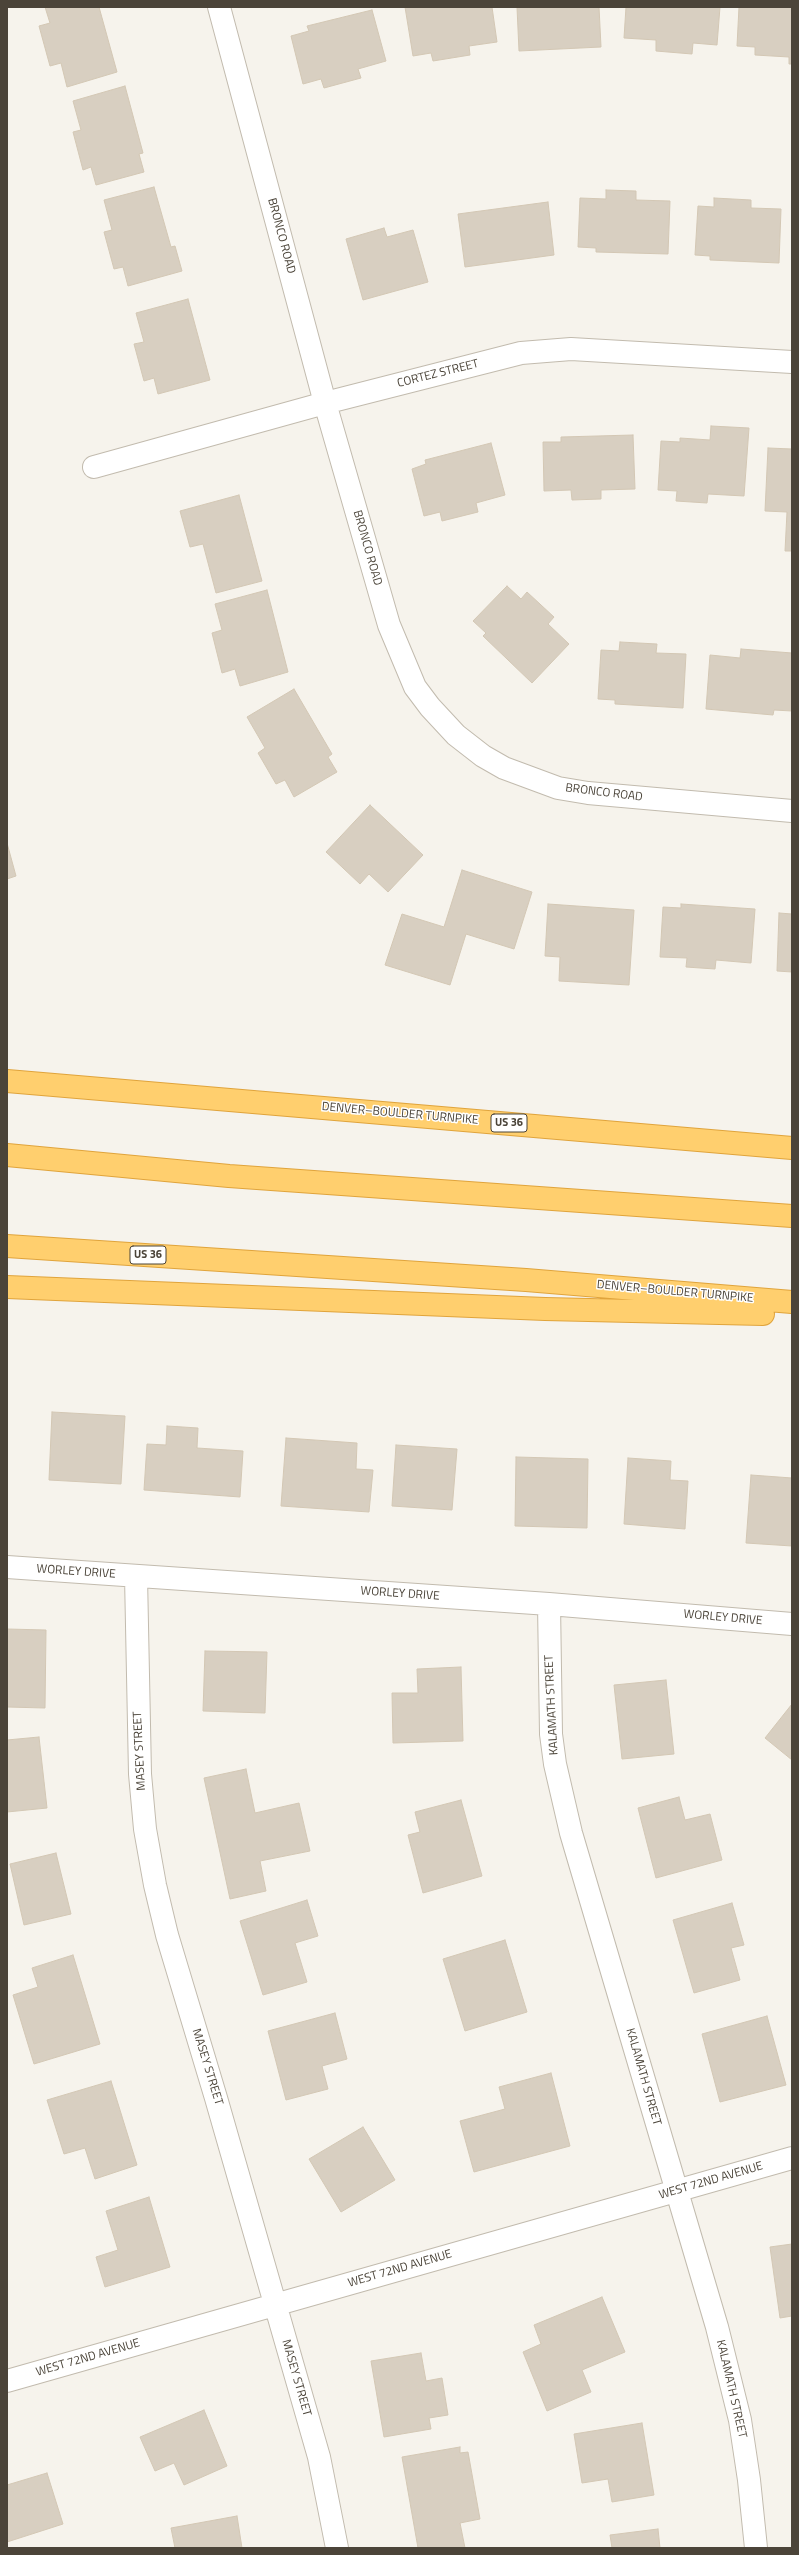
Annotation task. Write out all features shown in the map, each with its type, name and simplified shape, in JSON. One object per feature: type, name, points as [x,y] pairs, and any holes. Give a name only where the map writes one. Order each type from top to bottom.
[{"type":"highway","name":"DENVER–BOULDER TURNPIKE","points":[[7,1081],[792,1148]]},
{"type":"highway","points":[[7,1155],[229,1176],[792,1216]]},
{"type":"highway","points":[[7,1168],[229,1176]]},
{"type":"highway","name":"DENVER–BOULDER TURNPIKE","points":[[7,1246],[518,1280],[792,1302]]},
{"type":"highway","points":[[7,1287],[545,1309],[792,1314]]},
{"type":"street","name":"BRONCO ROAD","points":[[219,7],[325,402],[389,625],[415,687],[430,707],[456,735],[483,756],[504,768],[558,788],[588,794],[792,811]]},
{"type":"street","name":"CORTEZ STREET","points":[[94,468],[325,402],[521,353],[571,349],[792,362]]},
{"type":"street","name":"WORLEY DRIVE","points":[[7,1567],[549,1604],[792,1624]]},
{"type":"street","name":"MASEY STREET","points":[[136,1576],[140,1774],[145,1829],[155,1884],[167,1935],[276,2304],[319,2457],[337,2548]]},
{"type":"street","name":"KALAMATH STREET","points":[[549,1604],[551,1734],[555,1764],[571,1833],[717,2327],[740,2420],[749,2480],[756,2548]]},
{"type":"street","name":"WEST 72ND AVENUE","points":[[7,2381],[792,2158]]},
{"type":"building","points":[[45,7],[99,7],[117,72],[67,87],[61,63],[50,66],[39,26],[50,23]]},
{"type":"building","points":[[405,7],[492,7],[497,42],[469,46],[470,55],[433,61],[431,53],[413,56]]},
{"type":"building","points":[[517,7],[599,7],[601,47],[519,51]]},
{"type":"building","points":[[626,7],[720,7],[717,45],[693,43],[692,54],[656,51],[656,40],[624,38]]},
{"type":"building","points":[[739,7],[792,7],[792,64],[789,64],[789,57],[755,55],[755,47],[737,46]]},
{"type":"building","points":[[372,10],[386,61],[358,69],[361,78],[324,88],[321,79],[303,84],[291,36],[309,31],[307,26]]},
{"type":"building","points":[[125,86],[143,153],[139,154],[144,172],[96,185],[91,167],[83,170],[73,132],[81,130],[73,101]]},
{"type":"building","points":[[154,187],[171,247],[175,246],[182,271],[128,286],[123,267],[114,269],[104,232],[112,230],[104,200]]},
{"type":"building","points":[[606,190],[636,191],[636,200],[670,201],[668,254],[596,252],[596,248],[578,247],[580,198],[606,199]]},
{"type":"building","points":[[714,198],[751,200],[751,208],[781,209],[779,263],[710,260],[710,256],[695,255],[698,206],[714,207]]},
{"type":"building","points":[[548,202],[554,255],[465,267],[458,214]]},
{"type":"building","points":[[384,228],[387,237],[413,230],[428,282],[363,300],[346,239]]},
{"type":"building","points":[[188,299],[210,380],[158,394],[154,378],[144,381],[134,344],[144,342],[136,313]]},
{"type":"building","points":[[711,426],[749,428],[744,496],[708,494],[707,503],[676,501],[677,491],[658,490],[661,441],[680,442],[680,438],[710,440]]},
{"type":"building","points":[[633,435],[635,489],[601,490],[601,499],[572,500],[571,490],[544,491],[543,442],[561,442],[561,437]]},
{"type":"building","points":[[491,443],[505,495],[476,503],[478,512],[442,521],[440,512],[424,516],[412,469],[426,464],[425,460]]},
{"type":"building","points":[[768,448],[792,449],[792,551],[785,551],[787,512],[765,511]]},
{"type":"building","points":[[239,495],[262,581],[216,593],[203,544],[190,547],[180,511]]},
{"type":"building","points":[[507,586],[521,599],[527,592],[554,617],[548,624],[569,644],[532,683],[483,636],[486,633],[473,621]]},
{"type":"building","points":[[267,590],[288,672],[240,686],[235,669],[222,673],[212,633],[222,630],[215,604]]},
{"type":"building","points":[[620,642],[657,644],[656,653],[686,654],[683,708],[615,704],[615,700],[598,699],[601,650],[619,651]]},
{"type":"building","points":[[741,649],[792,653],[792,711],[774,710],[773,715],[706,709],[710,655],[740,658]]},
{"type":"building","points":[[294,689],[332,754],[328,757],[337,772],[294,797],[285,780],[276,784],[258,753],[265,748],[247,717]]},
{"type":"building","points":[[370,805],[423,855],[388,892],[369,874],[360,884],[326,852]]},
{"type":"building","points":[[7,843],[16,876],[7,879]]},
{"type":"building","points":[[462,870],[532,892],[514,949],[466,934],[450,985],[385,965],[402,914],[444,927]]},
{"type":"building","points":[[548,904],[634,910],[629,985],[559,981],[560,957],[545,956]]},
{"type":"building","points":[[681,904],[755,909],[751,963],[716,960],[715,969],[686,967],[687,958],[660,957],[663,907],[681,908]]},
{"type":"building","points":[[779,913],[792,914],[792,972],[777,971]]},
{"type":"building","points":[[52,1412],[125,1416],[121,1484],[49,1480]]},
{"type":"building","points":[[167,1426],[198,1428],[197,1448],[243,1451],[240,1497],[144,1490],[147,1444],[166,1445]]},
{"type":"building","points":[[286,1438],[357,1443],[356,1469],[373,1470],[369,1512],[281,1506]]},
{"type":"building","points":[[396,1445],[457,1449],[452,1510],[392,1506]]},
{"type":"building","points":[[516,1457],[588,1459],[587,1528],[515,1526]]},
{"type":"building","points":[[628,1458],[671,1461],[670,1480],[688,1481],[685,1529],[624,1524]]},
{"type":"building","points":[[751,1475],[792,1478],[792,1546],[746,1543]]},
{"type":"building","points":[[7,1629],[46,1630],[45,1708],[7,1707]]},
{"type":"building","points":[[205,1651],[267,1652],[265,1713],[203,1711]]},
{"type":"building","points":[[461,1667],[463,1741],[393,1743],[392,1693],[418,1693],[417,1669]]},
{"type":"building","points":[[666,1680],[674,1754],[622,1759],[614,1685]]},
{"type":"building","points":[[792,1704],[792,1760],[765,1738]]},
{"type":"building","points":[[39,1737],[47,1808],[7,1812],[7,1740]]},
{"type":"building","points":[[246,1769],[255,1813],[299,1803],[310,1851],[260,1861],[266,1891],[230,1899],[204,1778]]},
{"type":"building","points":[[679,1797],[685,1820],[710,1814],[722,1860],[656,1878],[638,1808]]},
{"type":"building","points":[[461,1800],[482,1876],[423,1893],[408,1835],[420,1832],[415,1812]]},
{"type":"building","points":[[56,1853],[71,1914],[24,1925],[10,1864]]},
{"type":"building","points":[[307,1900],[318,1936],[295,1943],[307,1982],[263,1995],[240,1921]]},
{"type":"building","points":[[732,1903],[744,1945],[731,1948],[740,1980],[694,1993],[673,1920]]},
{"type":"building","points":[[505,1940],[527,2012],[465,2031],[443,1959]]},
{"type":"building","points":[[73,1955],[100,2044],[34,2064],[13,1995],[38,1987],[32,1968]]},
{"type":"building","points":[[335,2013],[347,2059],[322,2066],[328,2089],[286,2100],[268,2031]]},
{"type":"building","points":[[767,2016],[786,2085],[720,2102],[702,2034]]},
{"type":"building","points":[[551,2073],[570,2146],[474,2172],[460,2121],[505,2109],[499,2087]]},
{"type":"building","points":[[111,2081],[137,2165],[95,2179],[85,2148],[64,2154],[47,2100]]},
{"type":"building","points":[[363,2127],[395,2180],[341,2212],[309,2159]]},
{"type":"building","points":[[149,2197],[170,2267],[105,2287],[96,2257],[118,2250],[106,2211]]},
{"type":"building","points":[[792,2244],[792,2316],[780,2318],[770,2247]]},
{"type":"building","points":[[602,2297],[625,2352],[582,2370],[591,2392],[547,2411],[523,2352],[541,2344],[534,2325]]},
{"type":"building","points":[[421,2353],[426,2381],[442,2378],[448,2415],[429,2418],[431,2429],[384,2437],[371,2361]]},
{"type":"building","points":[[204,2410],[227,2466],[184,2485],[174,2463],[155,2471],[140,2437]]},
{"type":"building","points":[[642,2423],[654,2495],[612,2502],[608,2479],[582,2483],[574,2434]]},
{"type":"building","points":[[460,2447],[460,2453],[468,2452],[480,2519],[460,2523],[465,2548],[418,2548],[402,2457]]},
{"type":"building","points":[[47,2473],[63,2524],[7,2542],[7,2485]]},
{"type":"building","points":[[237,2516],[242,2548],[175,2548],[171,2528]]},
{"type":"building","points":[[658,2529],[660,2548],[612,2548],[610,2535]]}]
